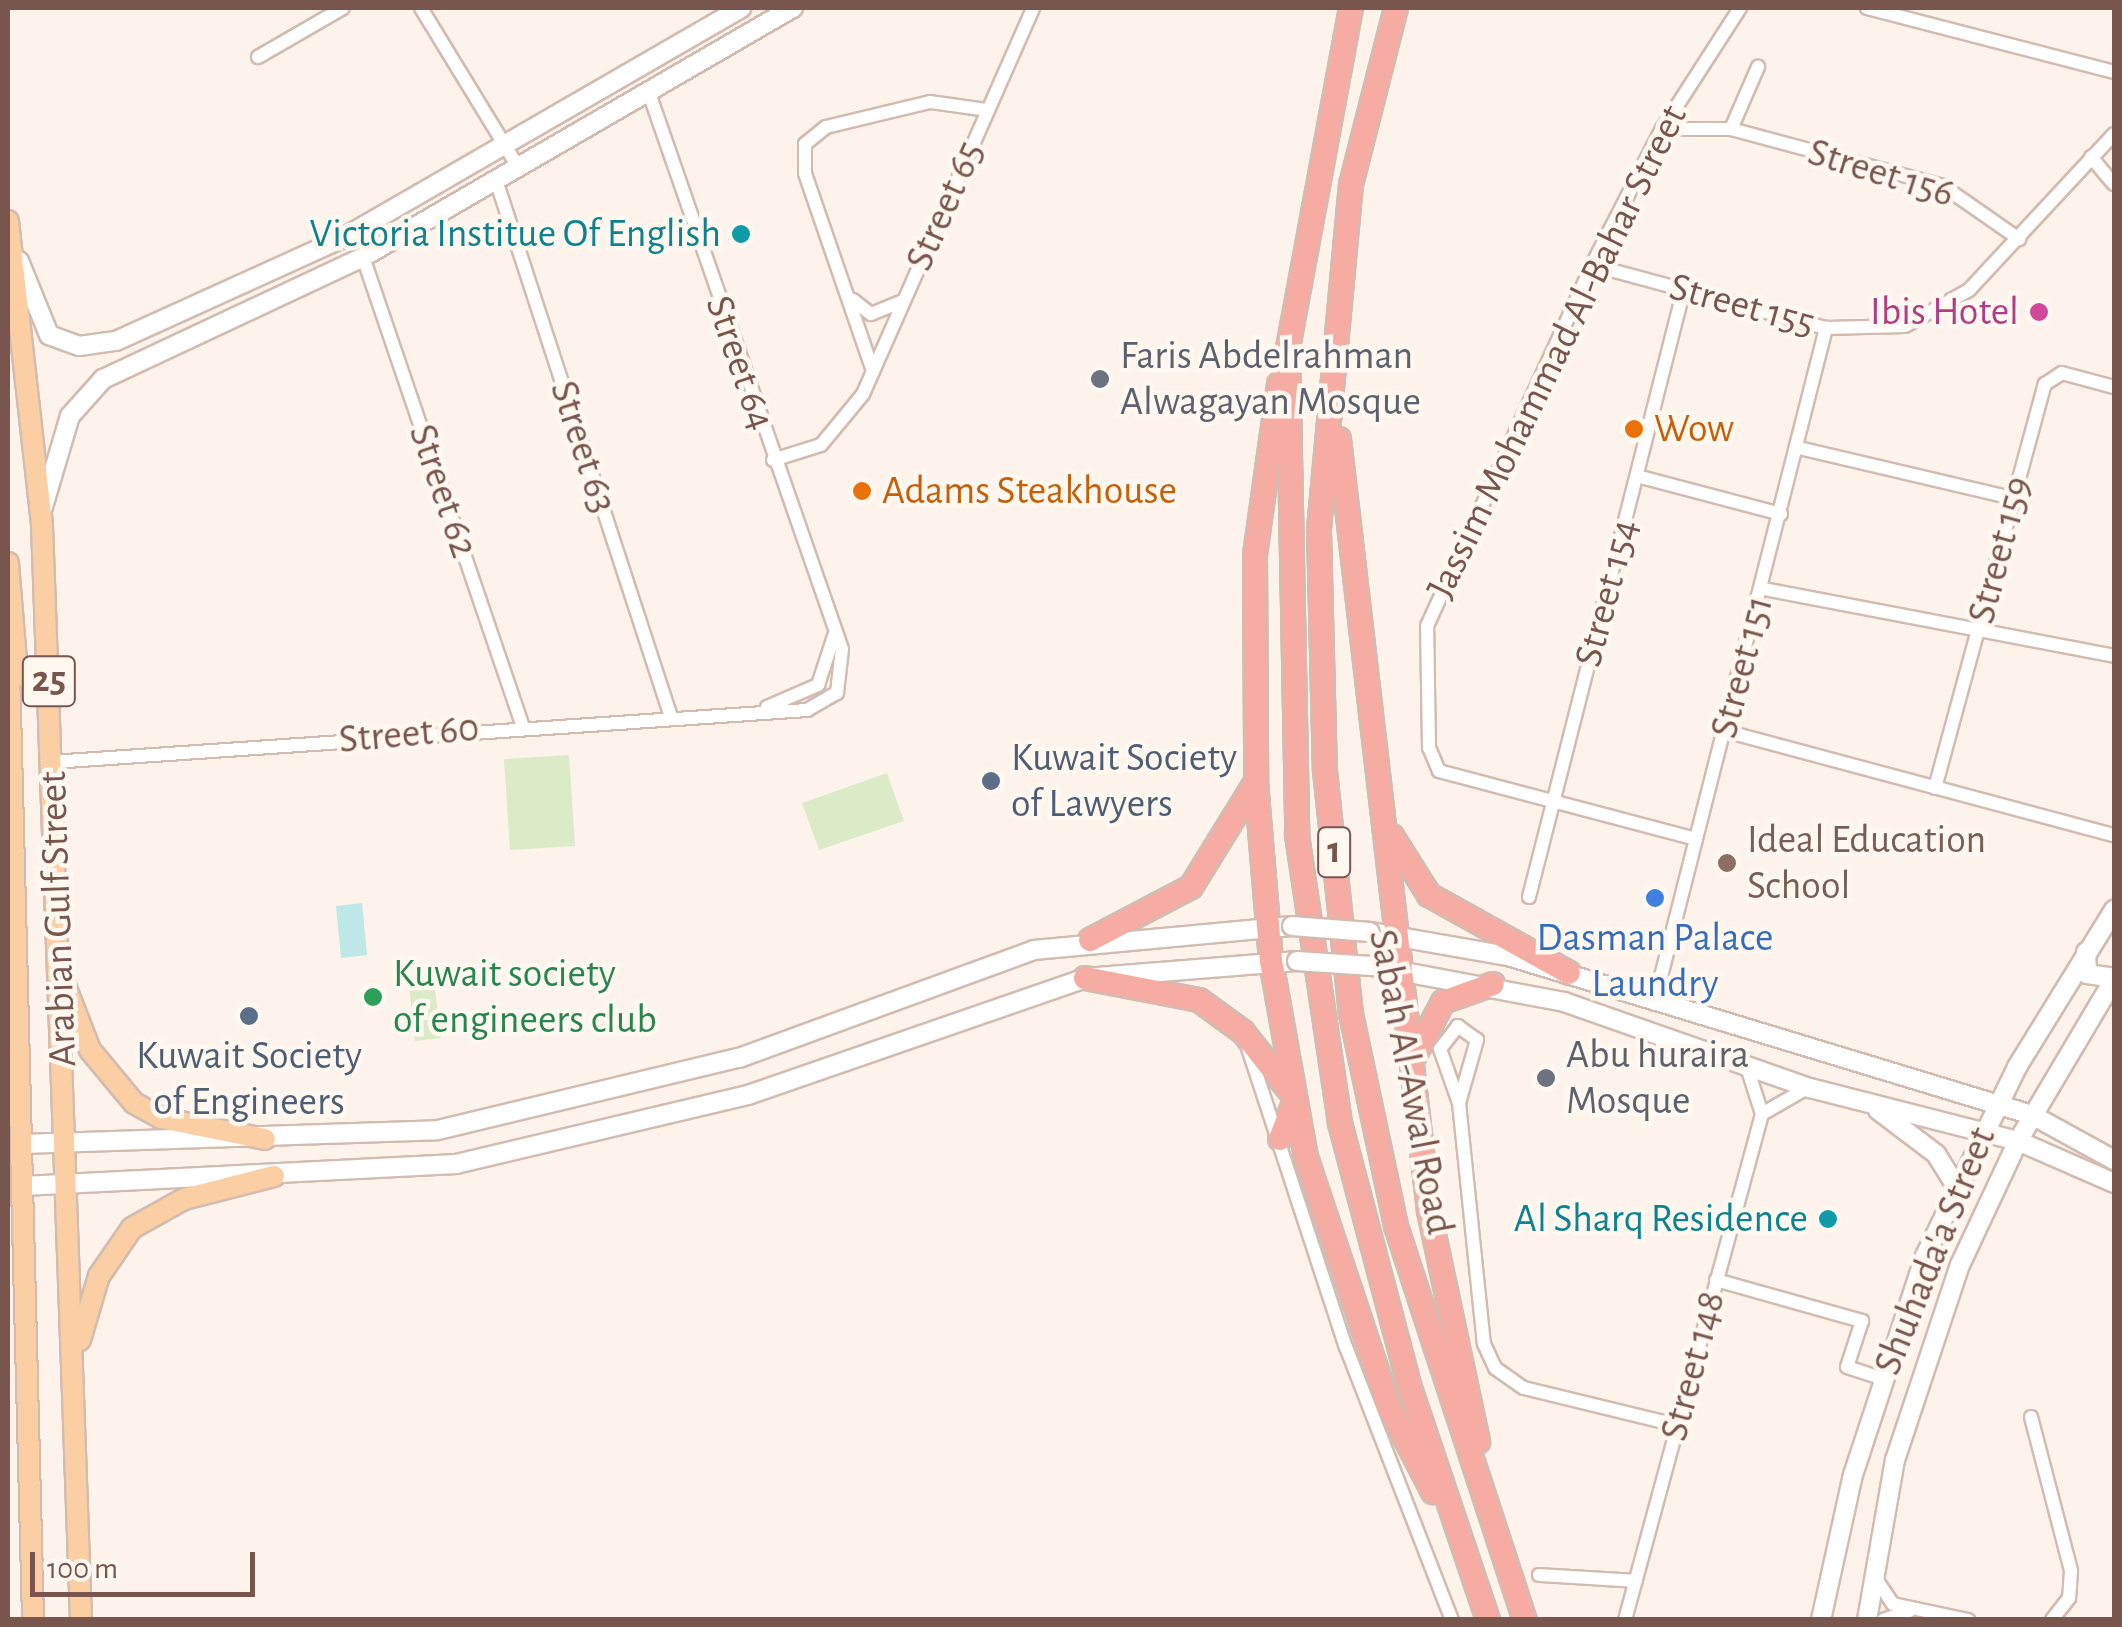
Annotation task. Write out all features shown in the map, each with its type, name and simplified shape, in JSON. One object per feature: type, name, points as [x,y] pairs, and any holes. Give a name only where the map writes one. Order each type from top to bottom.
[{"type":"highway","name":"Sabah Al-Awal Road","points":[[1352,8],[1288,349],[1297,834],[1340,1123],[1453,1525],[1488,1620]]},
{"type":"highway","name":"Sabah Al-Awal Road","points":[[1396,8],[1351,184],[1319,531],[1326,772],[1351,1014],[1396,1226],[1506,1572],[1525,1620]]},
{"type":"highway","points":[[1288,349],[1260,483],[1256,782],[1271,961],[1292,1098],[1389,1407],[1453,1525]]},
{"type":"highway","points":[[1334,388],[1383,814],[1382,932],[1397,968],[1430,1211],[1506,1572]]},
{"type":"highway","points":[[1090,940],[1191,887],[1256,782]]},
{"type":"highway","points":[[1383,814],[1429,895],[1569,974]]},
{"type":"highway","points":[[1085,978],[1169,988],[1243,1032],[1292,1098]]},
{"type":"highway","points":[[1410,1070],[1429,1016],[1492,984]]},
{"type":"highway","points":[[1280,1140],[1292,1098]]},
{"type":"main road","points":[[14,245],[36,313],[63,343],[103,344],[188,312],[343,238],[741,8]]},
{"type":"main road","points":[[42,512],[82,396],[363,257],[793,8]]},
{"type":"main road","name":"Arabian Gulf Street","points":[[8,220],[14,245],[42,512],[58,964],[71,1184],[72,1396],[81,1620]]},
{"type":"main road","points":[[188,312],[206,333]]},
{"type":"main road","points":[[8,563],[17,673],[34,680],[49,664]]},
{"type":"main road","name":"Arabian Gulf Street","points":[[8,631],[33,1620]]},
{"type":"main road","name":"Shuhada'a Street","points":[[1822,1620],[1882,1378],[1956,1186],[1982,1130],[2114,910]]},
{"type":"main road","points":[[22,1144],[298,1138],[438,1130],[739,1058],[917,987],[1090,940],[1292,926],[1382,932],[1569,974],[1654,1004],[2032,1115],[2114,1160]]},
{"type":"main road","points":[[2086,952],[2087,974],[2114,978]]},
{"type":"main road","points":[[23,1186],[456,1164],[640,1126],[1085,978],[1271,961],[1397,968],[1492,984],[1810,1088],[2018,1141],[2114,1183]]},
{"type":"main road","points":[[58,964],[90,1050],[134,1104],[265,1139]]},
{"type":"main road","name":"Shuhada'a Street","points":[[1867,1620],[1874,1554],[1938,1324],[2018,1141],[2114,978]]},
{"type":"main road","points":[[1865,1101],[1936,1154],[1956,1186]]},
{"type":"main road","points":[[298,1138],[278,1155],[298,1175]]},
{"type":"main road","points":[[72,1396],[90,1300],[125,1235],[184,1199],[274,1176]]},
{"type":"street","points":[[258,57],[343,8]]},
{"type":"street","points":[[422,8],[518,167]]},
{"type":"street","name":"Street 65","points":[[772,460],[836,434],[874,370],[1033,8]]},
{"type":"street","name":"Jassim Mohammad Al-Bahar Street","points":[[1553,800],[1460,782],[1433,765],[1427,626],[1592,265],[1662,129],[1740,8]]},
{"type":"street","points":[[1867,8],[2114,72]]},
{"type":"street","points":[[1731,130],[1758,68]]},
{"type":"street","name":"Street 64","points":[[648,90],[845,666],[836,693],[815,708],[766,708]]},
{"type":"street","name":"Street 65","points":[[874,370],[805,173],[808,140],[930,102],[987,110]]},
{"type":"street","name":"Street 156","points":[[1662,129],[1731,130],[1943,186],[2020,240]]},
{"type":"street","name":"Street 155","points":[[1592,265],[1826,328],[1878,332],[1920,321],[1969,290],[2020,240],[2114,134]]},
{"type":"street","points":[[2091,157],[2114,184]]},
{"type":"street","name":"Street 63","points":[[496,180],[670,714]]},
{"type":"street","name":"Street 62","points":[[363,257],[522,726]]},
{"type":"street","name":"Street 154","points":[[1530,897],[1684,289]]},
{"type":"street","name":"Street 65","points":[[849,294],[871,314],[904,301]]},
{"type":"street","name":"Street 151","points":[[1654,1004],[1764,590],[1826,328]]},
{"type":"street","name":"Street 159","points":[[1935,788],[2047,380],[2066,374],[2114,387]]},
{"type":"street","points":[[1799,448],[2012,498]]},
{"type":"street","points":[[1637,476],[1781,514]]},
{"type":"street","points":[[1764,590],[2114,656]]},
{"type":"street","points":[[766,708],[818,685],[834,636]]},
{"type":"street","name":"Street 60","points":[[52,762],[766,708]]},
{"type":"street","points":[[1725,731],[2114,835]]},
{"type":"street","points":[[1553,800],[1696,839]]},
{"type":"street","points":[[1459,1103],[1477,1040],[1458,1026],[1440,1043],[1459,1103],[1490,1361],[1524,1388],[1676,1425]]},
{"type":"street","points":[[1243,1032],[1346,1347],[1452,1620]]},
{"type":"street","points":[[1747,1066],[1762,1114],[1810,1088]]},
{"type":"street","name":"Street 148","points":[[1625,1620],[1762,1114]]},
{"type":"street","points":[[1716,1280],[1862,1321],[1848,1367],[1882,1378]]},
{"type":"street","points":[[2031,1416],[2072,1578],[2059,1619]]},
{"type":"street","points":[[1874,1554],[1882,1594],[1911,1611],[1968,1620]]},
{"type":"street","points":[[1540,1574],[1636,1581]]},
{"type":"street","points":[[1883,1620],[1911,1611]]},
{"type":"green space","points":[[569,755],[575,846],[510,850],[504,759]]},
{"type":"green space","points":[[887,773],[904,821],[819,850],[802,803]]},
{"type":"green space","points":[[434,983],[441,1038],[415,1041],[409,986]]},
{"type":"water","points":[[362,903],[367,955],[341,958],[336,906]]},
{"type":"place","name":"Victoria Institue Of English","points":[[741,234]]},
{"type":"place","name":"Ibis Hotel","points":[[2039,312]]},
{"type":"place","name":"Faris Abdelrahman Alwagayan Mosque","points":[[1100,379]]},
{"type":"place","name":"Wow","points":[[1634,429]]},
{"type":"place","name":"Adams Steakhouse","points":[[862,491]]},
{"type":"place","name":"Kuwait Society of Lawyers","points":[[991,781]]},
{"type":"place","name":"Ideal Education School","points":[[1727,863]]},
{"type":"place","name":"Dasman Palace Laundry","points":[[1655,898]]},
{"type":"place","name":"Kuwait society of engineers club","points":[[373,997]]},
{"type":"place","name":"Kuwait Society of Engineers","points":[[249,1016]]},
{"type":"place","name":"Abu huraira Mosque","points":[[1546,1078]]},
{"type":"place","name":"Al Sharq Residence","points":[[1828,1219]]}]
